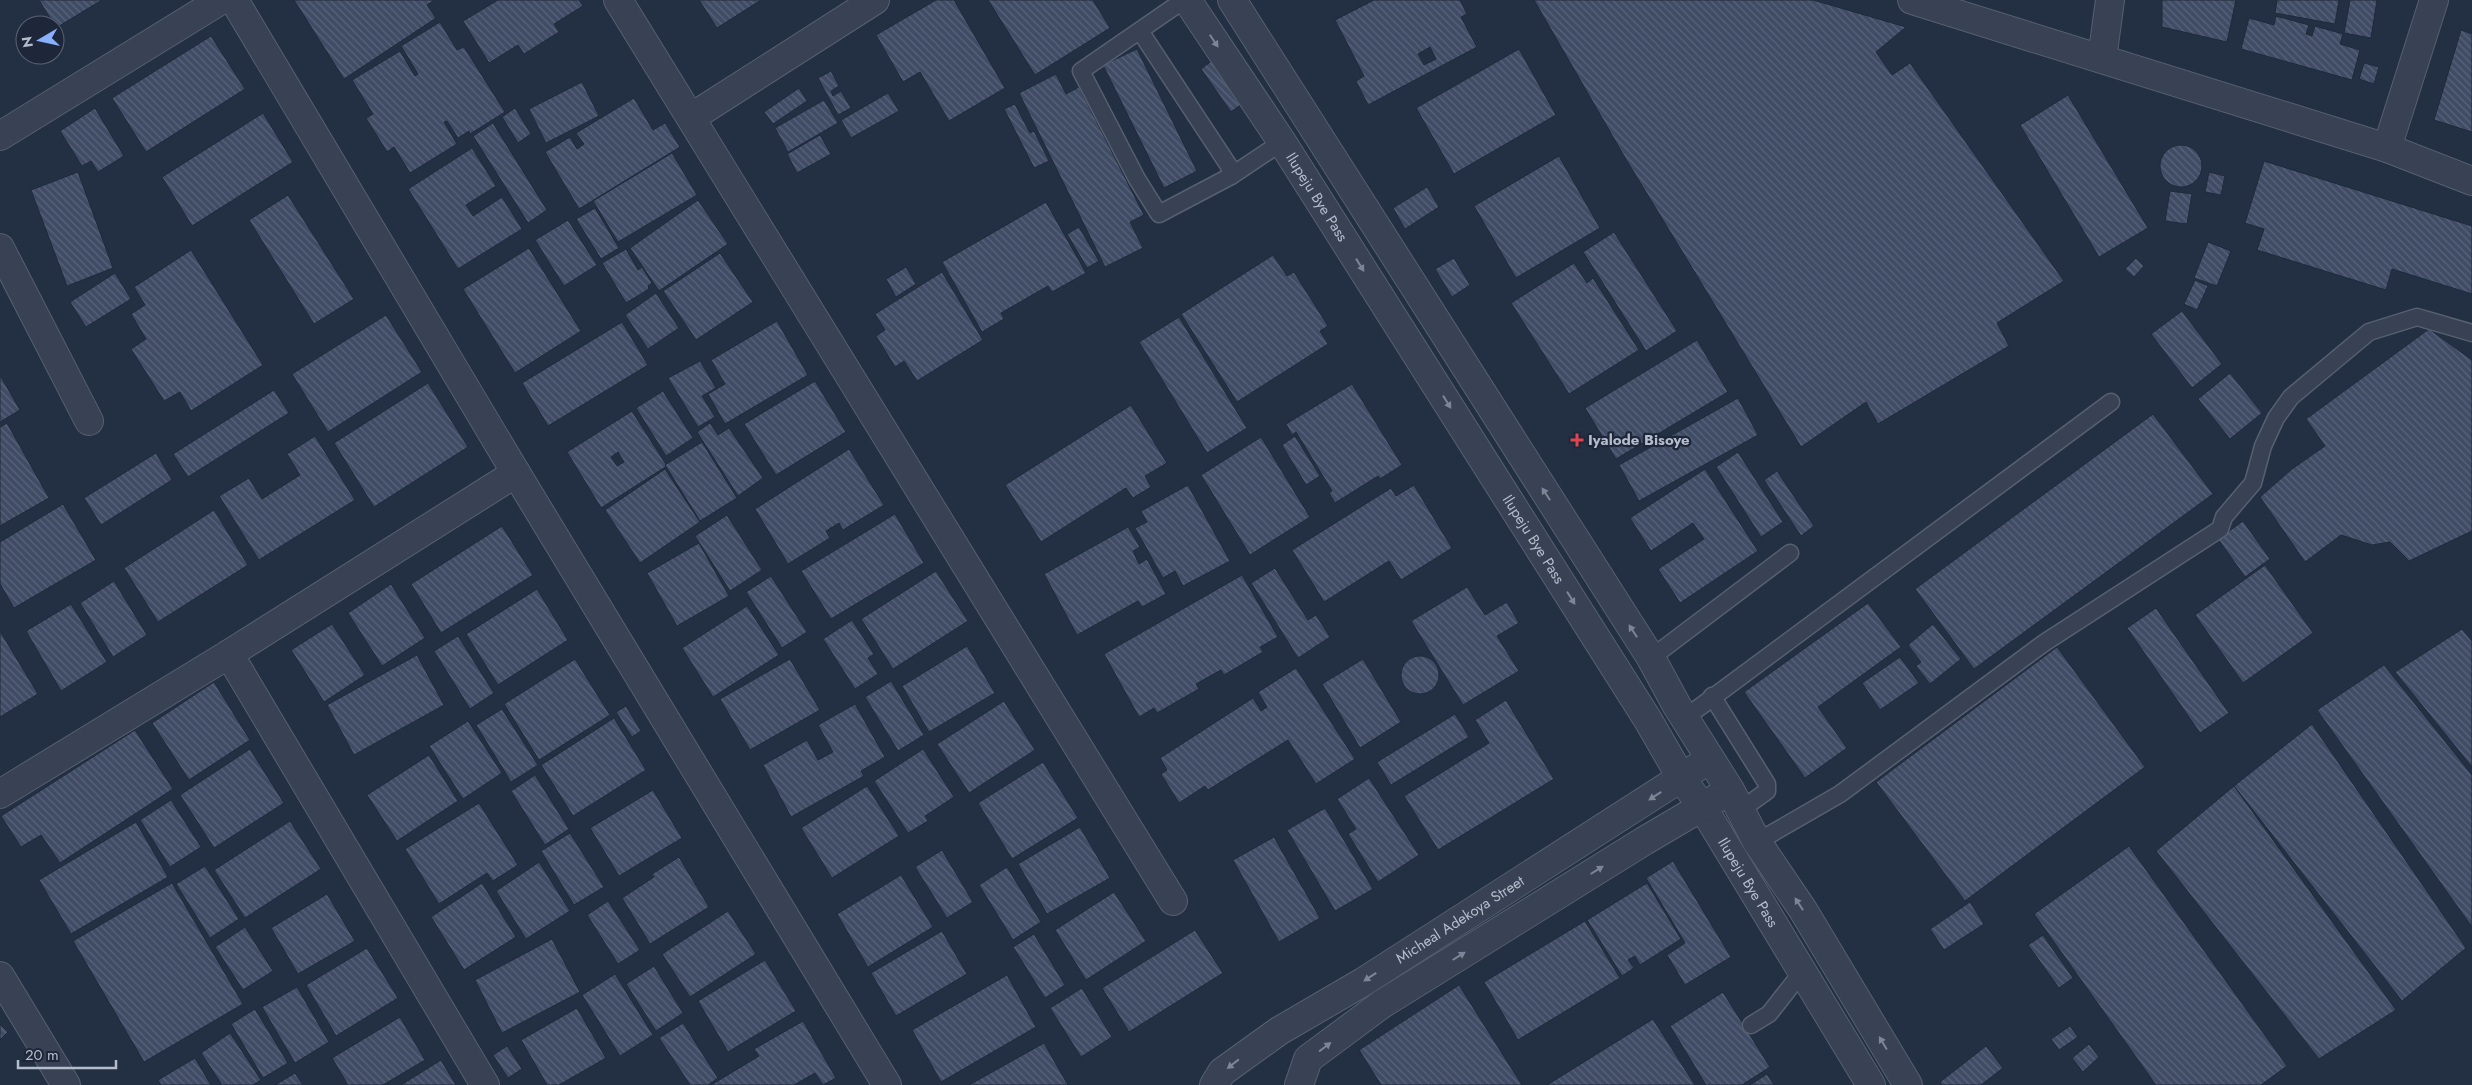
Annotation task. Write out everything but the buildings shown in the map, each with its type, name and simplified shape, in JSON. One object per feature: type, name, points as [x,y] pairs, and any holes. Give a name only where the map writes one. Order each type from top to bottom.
[{"type":"street","points":[[0,136],[221,0]]},
{"type":"street","points":[[234,0],[516,473],[887,1085]]},
{"type":"street","points":[[618,0],[1173,901]]},
{"type":"street","points":[[692,118],[875,0]]},
{"type":"street","name":"Ilupeju Bye Pass","points":[[1185,0],[1282,142],[1643,712],[1682,779],[1704,808],[1871,1085]]},
{"type":"street","name":"Ilupeju Bye Pass","points":[[1232,0],[1650,658],[1677,706],[1732,793],[1757,842],[1803,910],[1908,1085]]},
{"type":"street","points":[[1912,0],[2387,148],[2472,180]]},
{"type":"street","points":[[2102,59],[2110,0]]},
{"type":"street","points":[[2387,148],[2434,0]]},
{"type":"street","points":[[0,248],[89,421]]},
{"type":"street","points":[[0,794],[229,654],[516,473]]},
{"type":"street","points":[[229,654],[485,1085]]},
{"type":"street","name":"Micheal Adekoya Street","points":[[1214,1085],[1222,1072],[1279,1031],[1363,982],[1682,779],[1709,758]]},
{"type":"street","name":"Micheal Adekoya Street","points":[[1299,1085],[1308,1059],[1382,1004],[1644,840],[1732,793]]},
{"type":"street","points":[[0,976],[66,1085]]},
{"type":"lane","points":[[1185,0],[1081,72],[1138,179],[1159,214],[1231,176],[1282,142]]},
{"type":"lane","points":[[1140,31],[1229,166],[1231,176]]},
{"type":"lane","points":[[1757,842],[1840,794],[2044,643],[2220,528],[2224,516],[2253,483],[2266,439],[2276,418],[2291,397],[2369,332],[2417,317],[2472,333]]},
{"type":"lane","points":[[1677,706],[1689,715],[1712,696],[2111,402]]},
{"type":"lane","points":[[1650,658],[1790,553]]},
{"type":"lane","points":[[1712,696],[1767,784],[1767,791],[1742,809],[1732,793]]},
{"type":"lane","points":[[1752,1025],[1769,1014],[1802,972]]},
{"type":"place","name":"Iyalode Bisoye","points":[[1577,440]]}]
